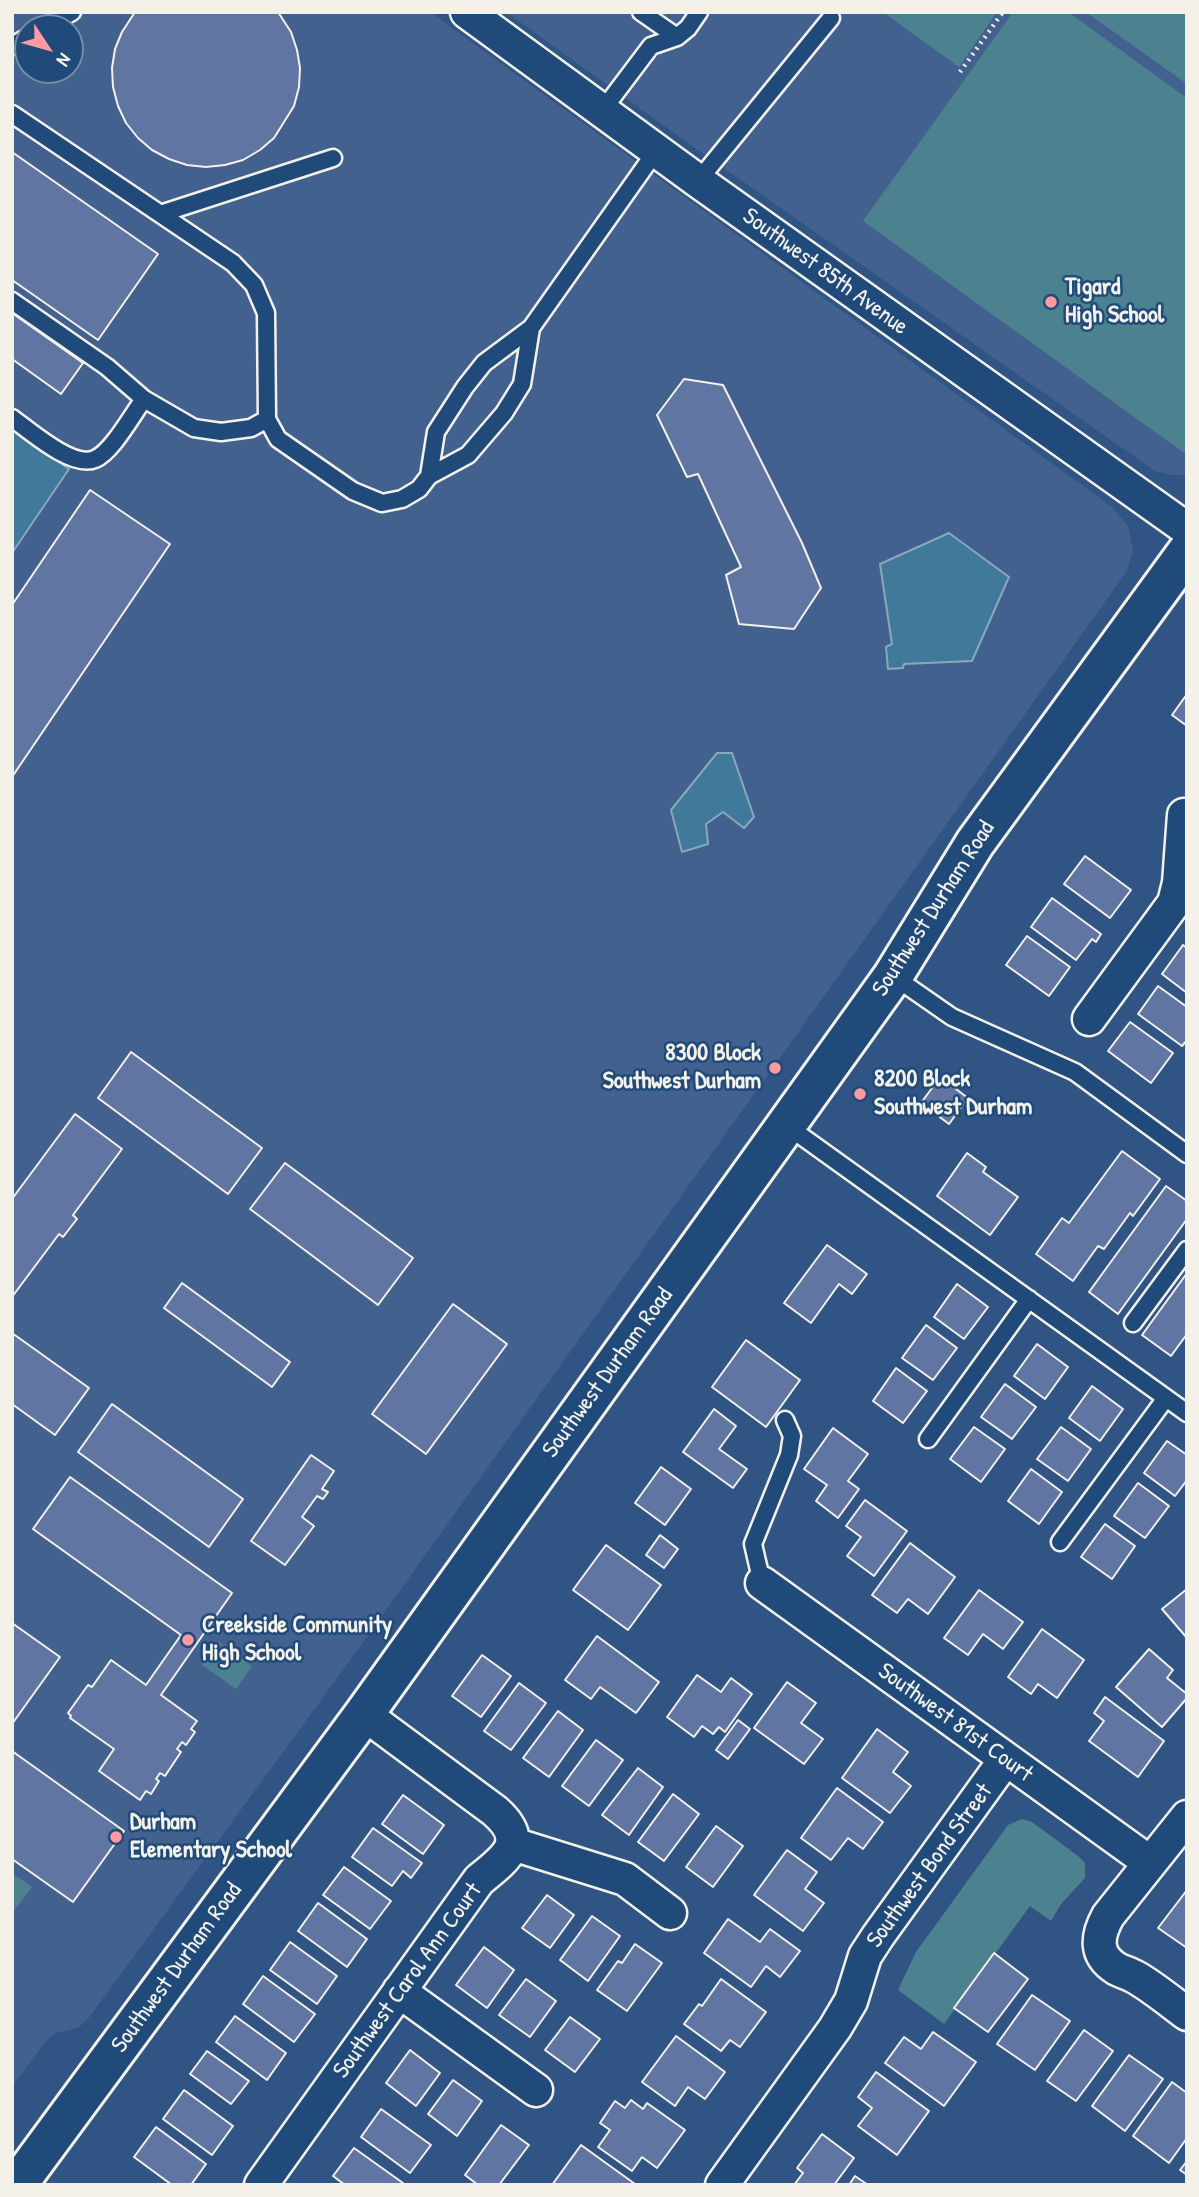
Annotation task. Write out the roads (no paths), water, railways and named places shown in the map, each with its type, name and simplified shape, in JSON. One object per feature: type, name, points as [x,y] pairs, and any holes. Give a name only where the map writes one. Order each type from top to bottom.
[{"type":"main road","name":"Southwest Durham Road","points":[[17,2185],[364,1714],[893,976],[975,843],[1187,552]]},
{"type":"street","name":"Southwest 85th Avenue","points":[[483,17],[656,151],[1187,529]]},
{"type":"street","points":[[1089,1019],[1174,903],[1180,883],[1185,815]]},
{"type":"street","name":"Southwest 81st Court","points":[[762,1583],[1149,1862]]},
{"type":"street","points":[[364,1714],[508,1822],[513,1844],[625,1879],[670,1913]]},
{"type":"street","name":"Southwest Bond Street","points":[[722,2185],[835,2028],[851,2001],[865,1956],[878,1936],[1005,1760]]},
{"type":"street","points":[[1187,1817],[1108,1916],[1100,1931],[1099,1944],[1104,1958],[1116,1968],[1138,1978],[1187,2014]]},
{"type":"street","name":"Southwest Carol Ann Court","points":[[261,2185],[479,1880],[505,1859],[513,1844]]},
{"type":"street","points":[[400,1992],[536,2090]]},
{"type":"lane","points":[[641,12],[677,37]]},
{"type":"lane","points":[[602,111],[651,46],[677,37],[688,28],[699,12]]},
{"type":"lane","points":[[698,181],[831,18]]},
{"type":"lane","points":[[12,114],[233,263],[254,285],[266,313],[267,419],[278,439],[353,491],[382,503],[402,499],[419,489],[429,476],[468,455],[504,413],[522,384],[531,328]]},
{"type":"lane","points":[[429,476],[436,432],[465,387],[484,363],[531,328],[656,151]]},
{"type":"lane","points":[[160,214],[333,158]]},
{"type":"lane","points":[[12,301],[107,367],[144,399],[194,428],[221,432],[251,428],[267,419]]},
{"type":"lane","points":[[12,418],[60,452],[83,461],[94,459],[106,450],[144,399]]},
{"type":"lane","points":[[893,976],[952,1017],[1076,1072],[1187,1154]]},
{"type":"lane","points":[[786,1125],[1187,1413]]},
{"type":"lane","points":[[1133,1323],[1187,1250]]},
{"type":"lane","points":[[928,1439],[1029,1299]]},
{"type":"lane","points":[[1060,1542],[1166,1398]]},
{"type":"lane","points":[[762,1583],[753,1544],[789,1455],[792,1437],[785,1420]]},
{"type":"place","name":"Tigard High School","points":[[1051,302]]},
{"type":"place","name":"8300 Block Southwest Durham","points":[[775,1068]]},
{"type":"place","name":"8200 Block Southwest Durham","points":[[860,1094]]},
{"type":"place","name":"Creekside Community High School","points":[[188,1640]]},
{"type":"place","name":"Durham Elementary School","points":[[116,1837]]}]
